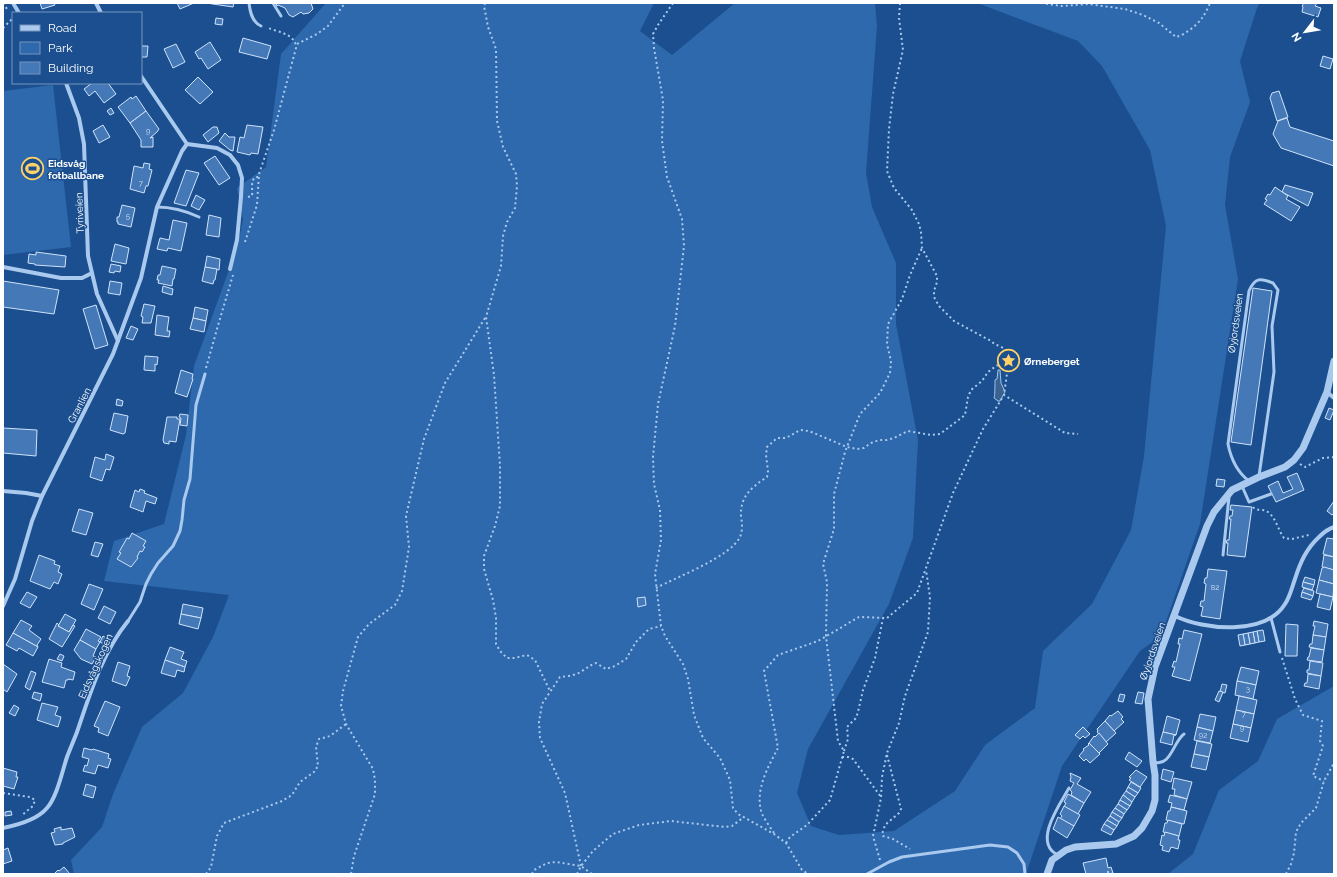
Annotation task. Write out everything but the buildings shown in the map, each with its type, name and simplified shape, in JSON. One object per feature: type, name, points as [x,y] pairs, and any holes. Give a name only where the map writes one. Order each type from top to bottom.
[{"type":"street","points":[[13,3],[18,12]]},
{"type":"street","points":[[96,3],[100,12]]},
{"type":"street","points":[[142,77],[187,144],[214,147],[230,155],[238,164],[242,178],[241,195],[237,240],[230,269]]},
{"type":"street","name":"Tyriveien","points":[[66,84],[79,118],[84,144],[88,256],[97,294],[118,341]]},
{"type":"street","name":"Granlien","points":[[3,606],[15,578],[32,521],[42,496],[63,452],[107,369],[141,278],[158,207],[187,144]]},
{"type":"street","points":[[3,267],[61,278],[82,278],[92,273]]},
{"type":"street","name":"Øyjordsveien","points":[[1058,855],[1075,847],[1116,844],[1134,836],[1142,828],[1149,817],[1155,800],[1155,775],[1148,699],[1155,668],[1207,526],[1214,512],[1232,490],[1259,477],[1285,468],[1294,460],[1303,448],[1327,392],[1334,361]]},
{"type":"street","points":[[1327,392],[1334,398]]},
{"type":"street","points":[[3,491],[42,496]]},
{"type":"street","points":[[1175,616],[1203,625],[1228,628],[1244,627],[1271,618],[1285,605],[1300,563],[1306,552],[1324,533],[1334,527]]},
{"type":"street","name":"Eidsvågskogen","points":[[3,828],[19,825],[39,815],[50,805],[87,702],[103,663],[118,633],[128,621]]},
{"type":"street","points":[[1047,874],[1052,860],[1058,855]]},
{"type":"lane","points":[[249,3],[253,19],[261,26]]},
{"type":"lane","points":[[273,3],[281,16]]},
{"type":"lane","points":[[158,207],[175,209],[199,217]]},
{"type":"lane","name":"Øyjordsveien","points":[[1250,481],[1241,474],[1236,467],[1228,444],[1249,291],[1252,284],[1256,280],[1261,279],[1273,283],[1278,290],[1272,326],[1274,372],[1264,454],[1259,477]]},
{"type":"lane","name":"Eidsvågskogen","points":[[128,621],[140,602],[151,574],[173,546],[180,531],[184,500],[190,479],[196,405],[205,374]]},
{"type":"lane","points":[[1242,485],[1249,502],[1271,494]]},
{"type":"lane","points":[[1223,555],[1229,494]]},
{"type":"lane","points":[[1271,618],[1280,652]]},
{"type":"lane","points":[[1153,762],[1164,762],[1169,758],[1177,742],[1184,734]]},
{"type":"lane","points":[[1058,855],[1054,853],[1049,846],[1048,832],[1052,818],[1069,788]]},
{"type":"lane","points":[[867,874],[902,857],[990,845],[1008,847],[1017,853],[1024,864],[1025,874]]},
{"type":"path","points":[[296,44],[317,34],[328,26],[345,3]]},
{"type":"path","points":[[351,874],[354,856],[375,794],[375,780],[373,769],[346,724],[341,706],[342,698],[358,637],[370,624],[395,605],[402,591],[408,546],[406,516],[424,439],[446,383],[486,317],[501,266],[503,236],[507,222],[515,208],[517,186],[516,174],[502,147],[497,121],[496,49],[488,27],[484,3]]},
{"type":"path","points":[[673,3],[653,34],[663,100],[662,141],[667,177],[682,219],[684,246],[675,326],[658,404],[653,457],[654,484],[660,510],[661,540],[655,574],[661,626],[665,636],[683,664],[688,679],[694,715],[703,738],[720,758],[730,780],[733,808],[738,814],[774,834],[786,843],[802,870],[808,874]]},
{"type":"path","points":[[774,834],[762,813],[760,795],[765,772],[778,748],[764,671],[778,655],[818,641],[859,617],[887,618],[917,593],[953,493],[983,429],[1004,395],[1007,362],[1006,351],[995,346],[991,341],[954,320],[939,306],[934,297],[937,276],[922,248],[921,232],[912,210],[894,188],[887,171],[889,129],[903,50],[899,18],[900,3]]},
{"type":"path","points":[[1042,3],[1062,6],[1088,4],[1126,9],[1149,17],[1176,37],[1202,18],[1210,3]]},
{"type":"path","points":[[3,28],[12,19]]},
{"type":"path","points":[[244,244],[257,205],[258,177],[274,130],[296,51],[296,44],[290,37],[261,26]]},
{"type":"path","points":[[241,195],[247,197],[252,196],[252,181],[254,177],[258,177]]},
{"type":"path","points":[[844,751],[838,741],[826,636],[827,582],[823,564],[834,529],[834,494],[847,447],[860,414],[880,393],[890,373],[891,361],[887,344],[888,324],[902,299],[910,275],[922,248]]},
{"type":"path","points":[[205,374],[218,322],[234,273]]},
{"type":"path","points":[[486,317],[494,375],[500,466],[500,506],[495,526],[484,556],[484,569],[493,600],[496,618],[496,644],[507,658],[527,655],[534,660],[550,691]]},
{"type":"path","points":[[656,588],[718,558],[740,538],[742,528],[741,512],[744,501],[748,491],[767,477],[767,447],[777,438],[786,438],[800,430],[809,431],[847,447],[857,449],[864,448],[871,443],[880,440],[894,438],[908,431],[931,435],[940,434],[965,415],[968,397],[971,390],[982,381],[988,372],[996,366],[1007,362]]},
{"type":"path","points":[[1004,395],[1065,433],[1078,434]]},
{"type":"path","points":[[1294,460],[1305,467],[1323,458],[1334,457]]},
{"type":"path","points":[[1249,502],[1254,509],[1266,511],[1271,515],[1284,538],[1296,539],[1311,535],[1314,532],[1321,530],[1324,533]]},
{"type":"path","points":[[882,866],[873,836],[881,798],[882,777],[887,754],[899,723],[905,696],[928,632],[930,597],[926,569]]},
{"type":"path","points":[[786,843],[790,837],[807,825],[830,800],[848,739],[847,727],[856,718],[858,712],[863,690],[875,658],[883,618]]},
{"type":"path","points":[[581,866],[564,793],[540,738],[539,722],[542,704],[560,677],[571,676],[582,671],[589,665],[596,663],[606,669],[614,666],[626,659],[636,642],[649,629],[661,626]]},
{"type":"path","points":[[1280,652],[1293,692],[1303,715],[1322,721],[1320,741],[1323,746],[1313,776],[1324,781]]},
{"type":"path","points":[[206,874],[210,867],[217,836],[224,822],[282,801],[292,795],[300,782],[314,772],[318,766],[316,747],[320,739],[330,736],[346,724]]},
{"type":"path","points":[[887,754],[901,810],[900,813],[885,825],[882,834],[883,836],[893,839],[907,847],[916,855]]},
{"type":"path","points":[[842,757],[853,759],[881,798]]},
{"type":"path","points":[[1286,874],[1294,853],[1296,832],[1301,823],[1316,808],[1324,781],[1334,764]]},
{"type":"path","points":[[3,793],[30,797],[35,800],[33,806],[22,815],[19,825]]},
{"type":"path","points":[[577,874],[581,866],[593,851],[613,834],[639,825],[671,821],[725,828],[732,826],[744,817]]},
{"type":"path","points":[[532,874],[534,870],[547,863],[556,862],[581,866],[592,874]]},
{"type":"path","points":[[798,874],[802,870]]},
{"type":"green space","points":[[326,3],[654,3],[640,31],[672,55],[735,3],[875,3],[877,26],[866,173],[872,207],[896,263],[896,324],[918,440],[913,538],[889,604],[808,749],[797,793],[811,826],[839,835],[894,831],[955,791],[985,745],[1035,708],[1043,651],[1092,604],[1131,530],[1144,456],[1166,226],[1150,150],[1102,66],[1078,41],[977,3],[1260,3],[1257,8],[1240,61],[1250,102],[1230,157],[1225,205],[1238,279],[1200,524],[1161,636],[1140,651],[1062,766],[1026,874],[74,874],[71,860],[102,827],[113,794],[142,727],[183,693],[213,637],[229,595],[104,581],[114,541],[164,524],[186,435],[194,366],[237,248],[243,220],[237,188],[266,167],[281,54]]},
{"type":"green space","name":"Eidsvåg fotballbane","points":[[53,85],[71,247],[3,255],[3,91]]},
{"type":"green space","points":[[1334,686],[1334,874],[1168,874],[1193,854],[1219,790],[1258,761],[1277,719]]},
{"type":"shaded area","points":[[998,370],[1000,370],[1001,383],[1005,392],[1000,401],[994,398],[995,380],[997,379]]},
{"type":"place","name":"Eidsvåg fotballbane","points":[[33,169]]},
{"type":"place","name":"Ørneberget","points":[[1009,361]]}]
